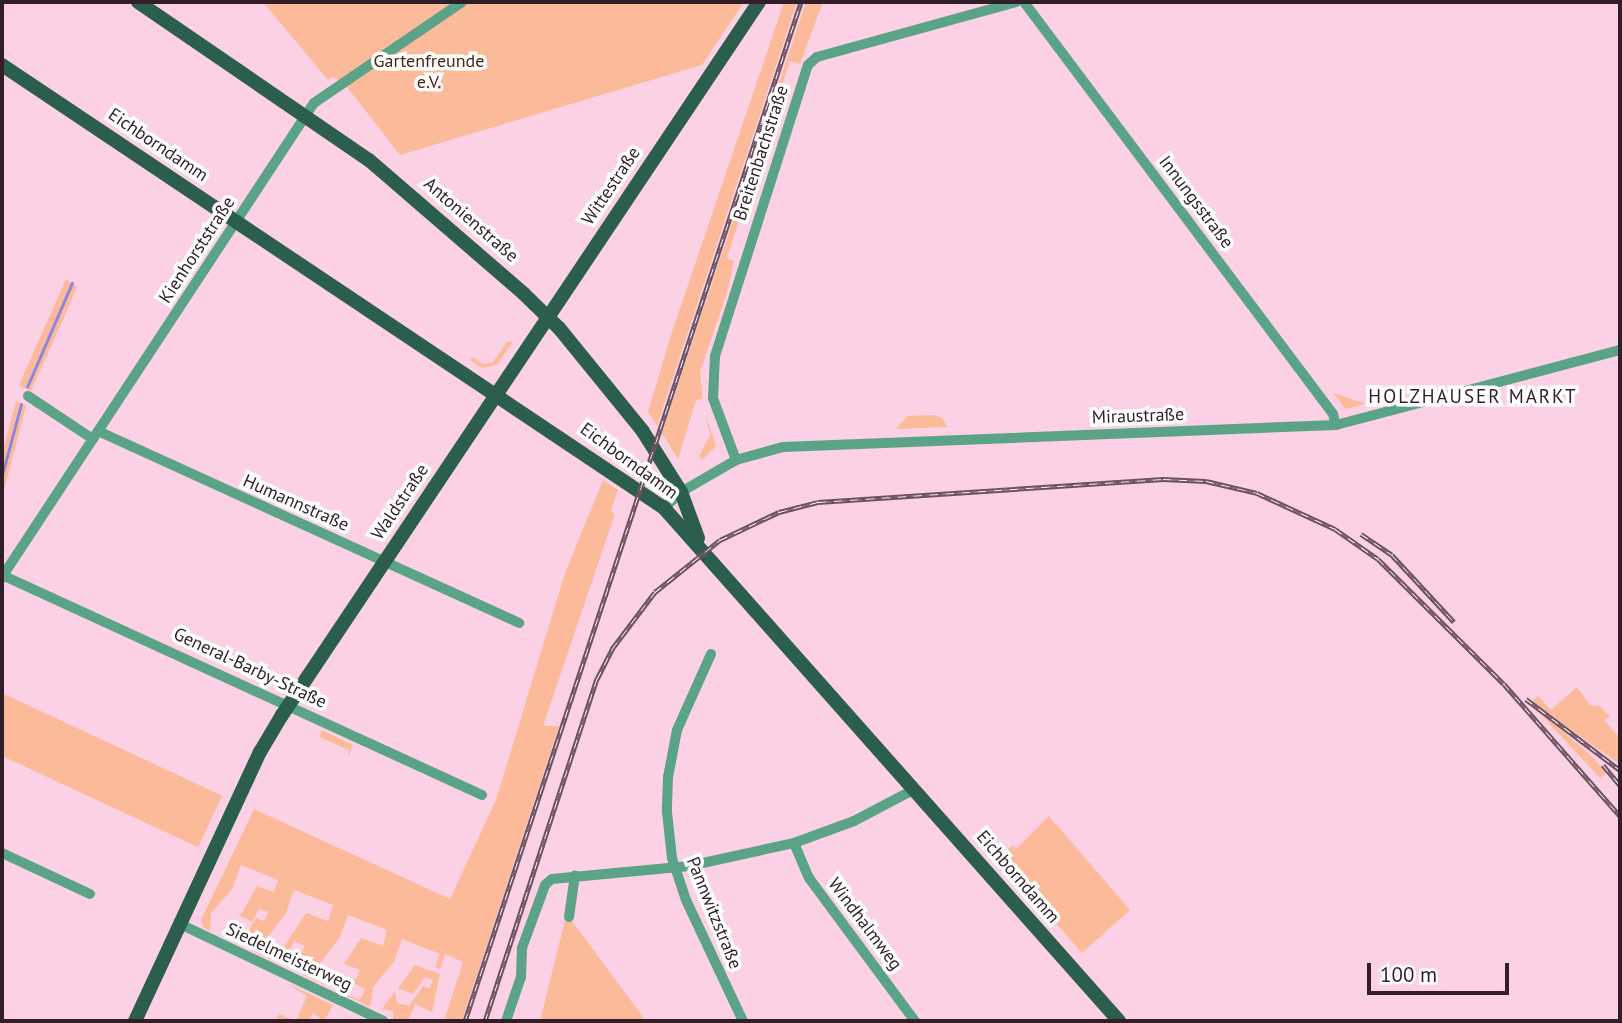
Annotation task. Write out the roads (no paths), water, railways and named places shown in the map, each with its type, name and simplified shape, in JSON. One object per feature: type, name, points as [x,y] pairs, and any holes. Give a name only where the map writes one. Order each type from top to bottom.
[{"type":"main road","name":"Antonienstraße","points":[[138,2],[307,114],[453,228],[547,316],[642,430],[681,492],[699,542]]},
{"type":"main road","name":"Wittestraße","points":[[496,392],[758,2]]},
{"type":"main road","name":"Eichborndamm","points":[[2,65],[496,392],[664,508],[699,542],[754,604],[1119,1021]]},
{"type":"main road","name":"Waldstraße","points":[[135,1021],[257,764],[292,706],[333,649],[338,634],[383,562],[496,392]]},
{"type":"street","name":"Kienhorststraße","points":[[2,576],[307,114],[335,86],[462,2]]},
{"type":"street","name":"Breitenbachstraße","points":[[736,460],[713,398],[715,356],[808,65],[817,57],[1016,2]]},
{"type":"street","name":"Innungsstraße","points":[[1024,2],[1333,414],[1336,425]]},
{"type":"street","name":"Miraustraße","points":[[664,508],[681,492],[736,460],[808,445],[1336,425],[1620,350]]},
{"type":"street","points":[[29,396],[96,435]]},
{"type":"street","name":"Humannstraße","points":[[96,435],[519,622]]},
{"type":"street","name":"General-Barby-Straße","points":[[2,576],[292,706],[482,795]]},
{"type":"street","points":[[742,614],[754,604]]},
{"type":"street","name":"Pannwitzstraße","points":[[711,654],[684,710],[670,761],[667,812],[676,867],[695,922],[743,1021]]},
{"type":"street","points":[[506,1021],[521,977],[522,948],[545,885],[575,875],[676,867],[794,843],[855,821],[915,789]]},
{"type":"street","name":"Windhalmweg","points":[[794,843],[809,878],[915,1021]]},
{"type":"street","points":[[2,853],[90,894]]},
{"type":"street","points":[[569,917],[575,875]]},
{"type":"street","name":"Siedelmeisterweg","points":[[180,925],[383,1021]]},
{"type":"waterway","points":[[27,387],[72,283]]},
{"type":"waterway","points":[[2,475],[21,404]]},
{"type":"railway","points":[[465,1021],[801,2]]},
{"type":"railway","points":[[485,1021],[597,679],[612,649],[655,592],[720,540],[779,512],[818,502],[1163,479],[1206,481],[1257,493],[1335,529],[1378,559],[1504,684],[1620,816]]},
{"type":"railway","points":[[1361,534],[1392,555],[1454,622]]},
{"type":"railway","points":[[1526,699],[1620,770]]},
{"type":"railway","points":[[1603,765],[1620,785]]},
{"type":"district","name":"HOLZHAUSER MARKT","points":[[1473,397]]},
{"type":"park label","name":"Gartenfreunde e.V.","points":[[429,72]]}]
